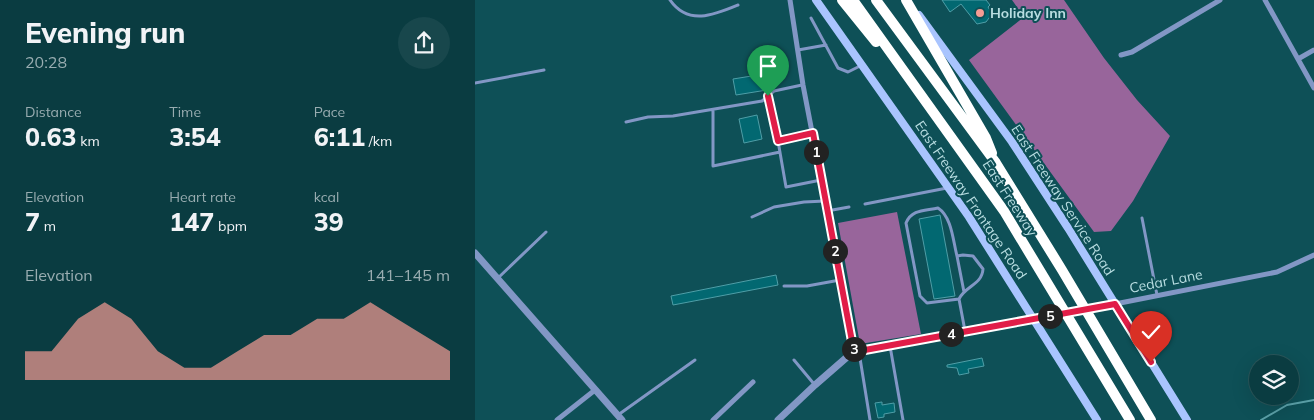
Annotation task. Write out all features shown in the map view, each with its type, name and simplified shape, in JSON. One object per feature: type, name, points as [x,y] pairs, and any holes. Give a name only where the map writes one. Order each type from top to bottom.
[{"type":"highway","points":[[842,0],[922,95]]},
{"type":"highway","name":"East Freeway","points":[[853,0],[1003,212],[1129,420]]},
{"type":"highway","name":"East Freeway","points":[[876,0],[995,163],[1062,270],[1151,420]]},
{"type":"highway","points":[[907,0],[987,138],[995,163]]},
{"type":"main road","name":"East Freeway Frontage Road","points":[[816,0],[949,188],[1097,420]]},
{"type":"main road","name":"East Freeway Service Road","points":[[907,0],[1012,142],[1068,228],[1187,420]]},
{"type":"street","points":[[790,0],[803,85],[856,351]]},
{"type":"street","points":[[1121,55],[1132,52],[1220,0]]},
{"type":"street","points":[[1265,0],[1314,88]]},
{"type":"street","points":[[1298,59],[1314,50]]},
{"type":"street","points":[[475,253],[619,418]]},
{"type":"street","name":"Cedar Lane","points":[[778,420],[815,385],[856,351],[1115,304],[1277,272],[1314,255]]},
{"type":"street","points":[[713,420],[753,382]]},
{"type":"street","points":[[557,420],[595,390]]},
{"type":"lane","points":[[670,0],[684,12],[699,17],[738,5]]},
{"type":"lane","points":[[811,18],[838,68],[848,72],[863,65]]},
{"type":"lane","points":[[798,50],[826,45]]},
{"type":"lane","points":[[475,82],[544,70]]},
{"type":"lane","points":[[626,122],[647,117],[673,116],[762,101],[774,91],[803,85]]},
{"type":"lane","points":[[768,96],[786,187],[821,180]]},
{"type":"lane","points":[[713,110],[713,166],[780,152]]},
{"type":"lane","points":[[778,141],[813,133]]},
{"type":"lane","points":[[865,204],[949,188]]},
{"type":"lane","points":[[751,217],[774,207],[825,201]]},
{"type":"lane","points":[[827,212],[849,207]]},
{"type":"lane","points":[[959,299],[927,303],[920,296],[906,223],[909,215],[914,212],[938,208],[944,212],[957,256],[964,292]]},
{"type":"lane","points":[[1142,218],[1157,296]]},
{"type":"lane","points":[[497,278],[547,232]]},
{"type":"lane","points":[[957,256],[973,256],[983,269],[983,275],[959,299],[965,332]]},
{"type":"lane","points":[[784,286],[807,286],[841,280]]},
{"type":"lane","points":[[889,345],[903,420]]},
{"type":"lane","points":[[856,351],[870,420]]},
{"type":"lane","points":[[619,418],[695,360]]},
{"type":"lane","points":[[794,360],[815,385]]},
{"type":"shaded area","points":[[1012,0],[1064,0],[1104,58],[1137,100],[1170,136],[1133,201],[1111,231],[1094,232],[969,60],[1024,17]]},
{"type":"shaded area","points":[[897,212],[921,334],[860,344],[838,223]]},
{"type":"building","name":"Holiday Inn","points":[[942,0],[986,0],[990,5],[988,7],[992,14],[986,22],[977,24],[961,4],[950,12]]},
{"type":"building","points":[[764,74],[767,90],[736,95],[733,79]]},
{"type":"building","points":[[757,115],[762,139],[744,143],[739,119]]},
{"type":"building","points":[[940,215],[955,296],[934,299],[919,219]]},
{"type":"building","points":[[776,275],[778,285],[673,305],[671,296]]},
{"type":"building","points":[[982,358],[984,366],[968,369],[969,373],[959,375],[957,368],[947,367],[947,365]]},
{"type":"building","points":[[882,402],[882,405],[894,403],[895,412],[884,414],[884,417],[878,418],[875,403]]},
{"type":"waterway","points":[[1261,420],[1287,405],[1314,400]]},
{"type":"place","name":"Holiday Inn","points":[[980,13]]},
{"type":"route","points":[[768,96],[778,141],[813,133],[854,352],[1115,304],[1151,362]]}]
